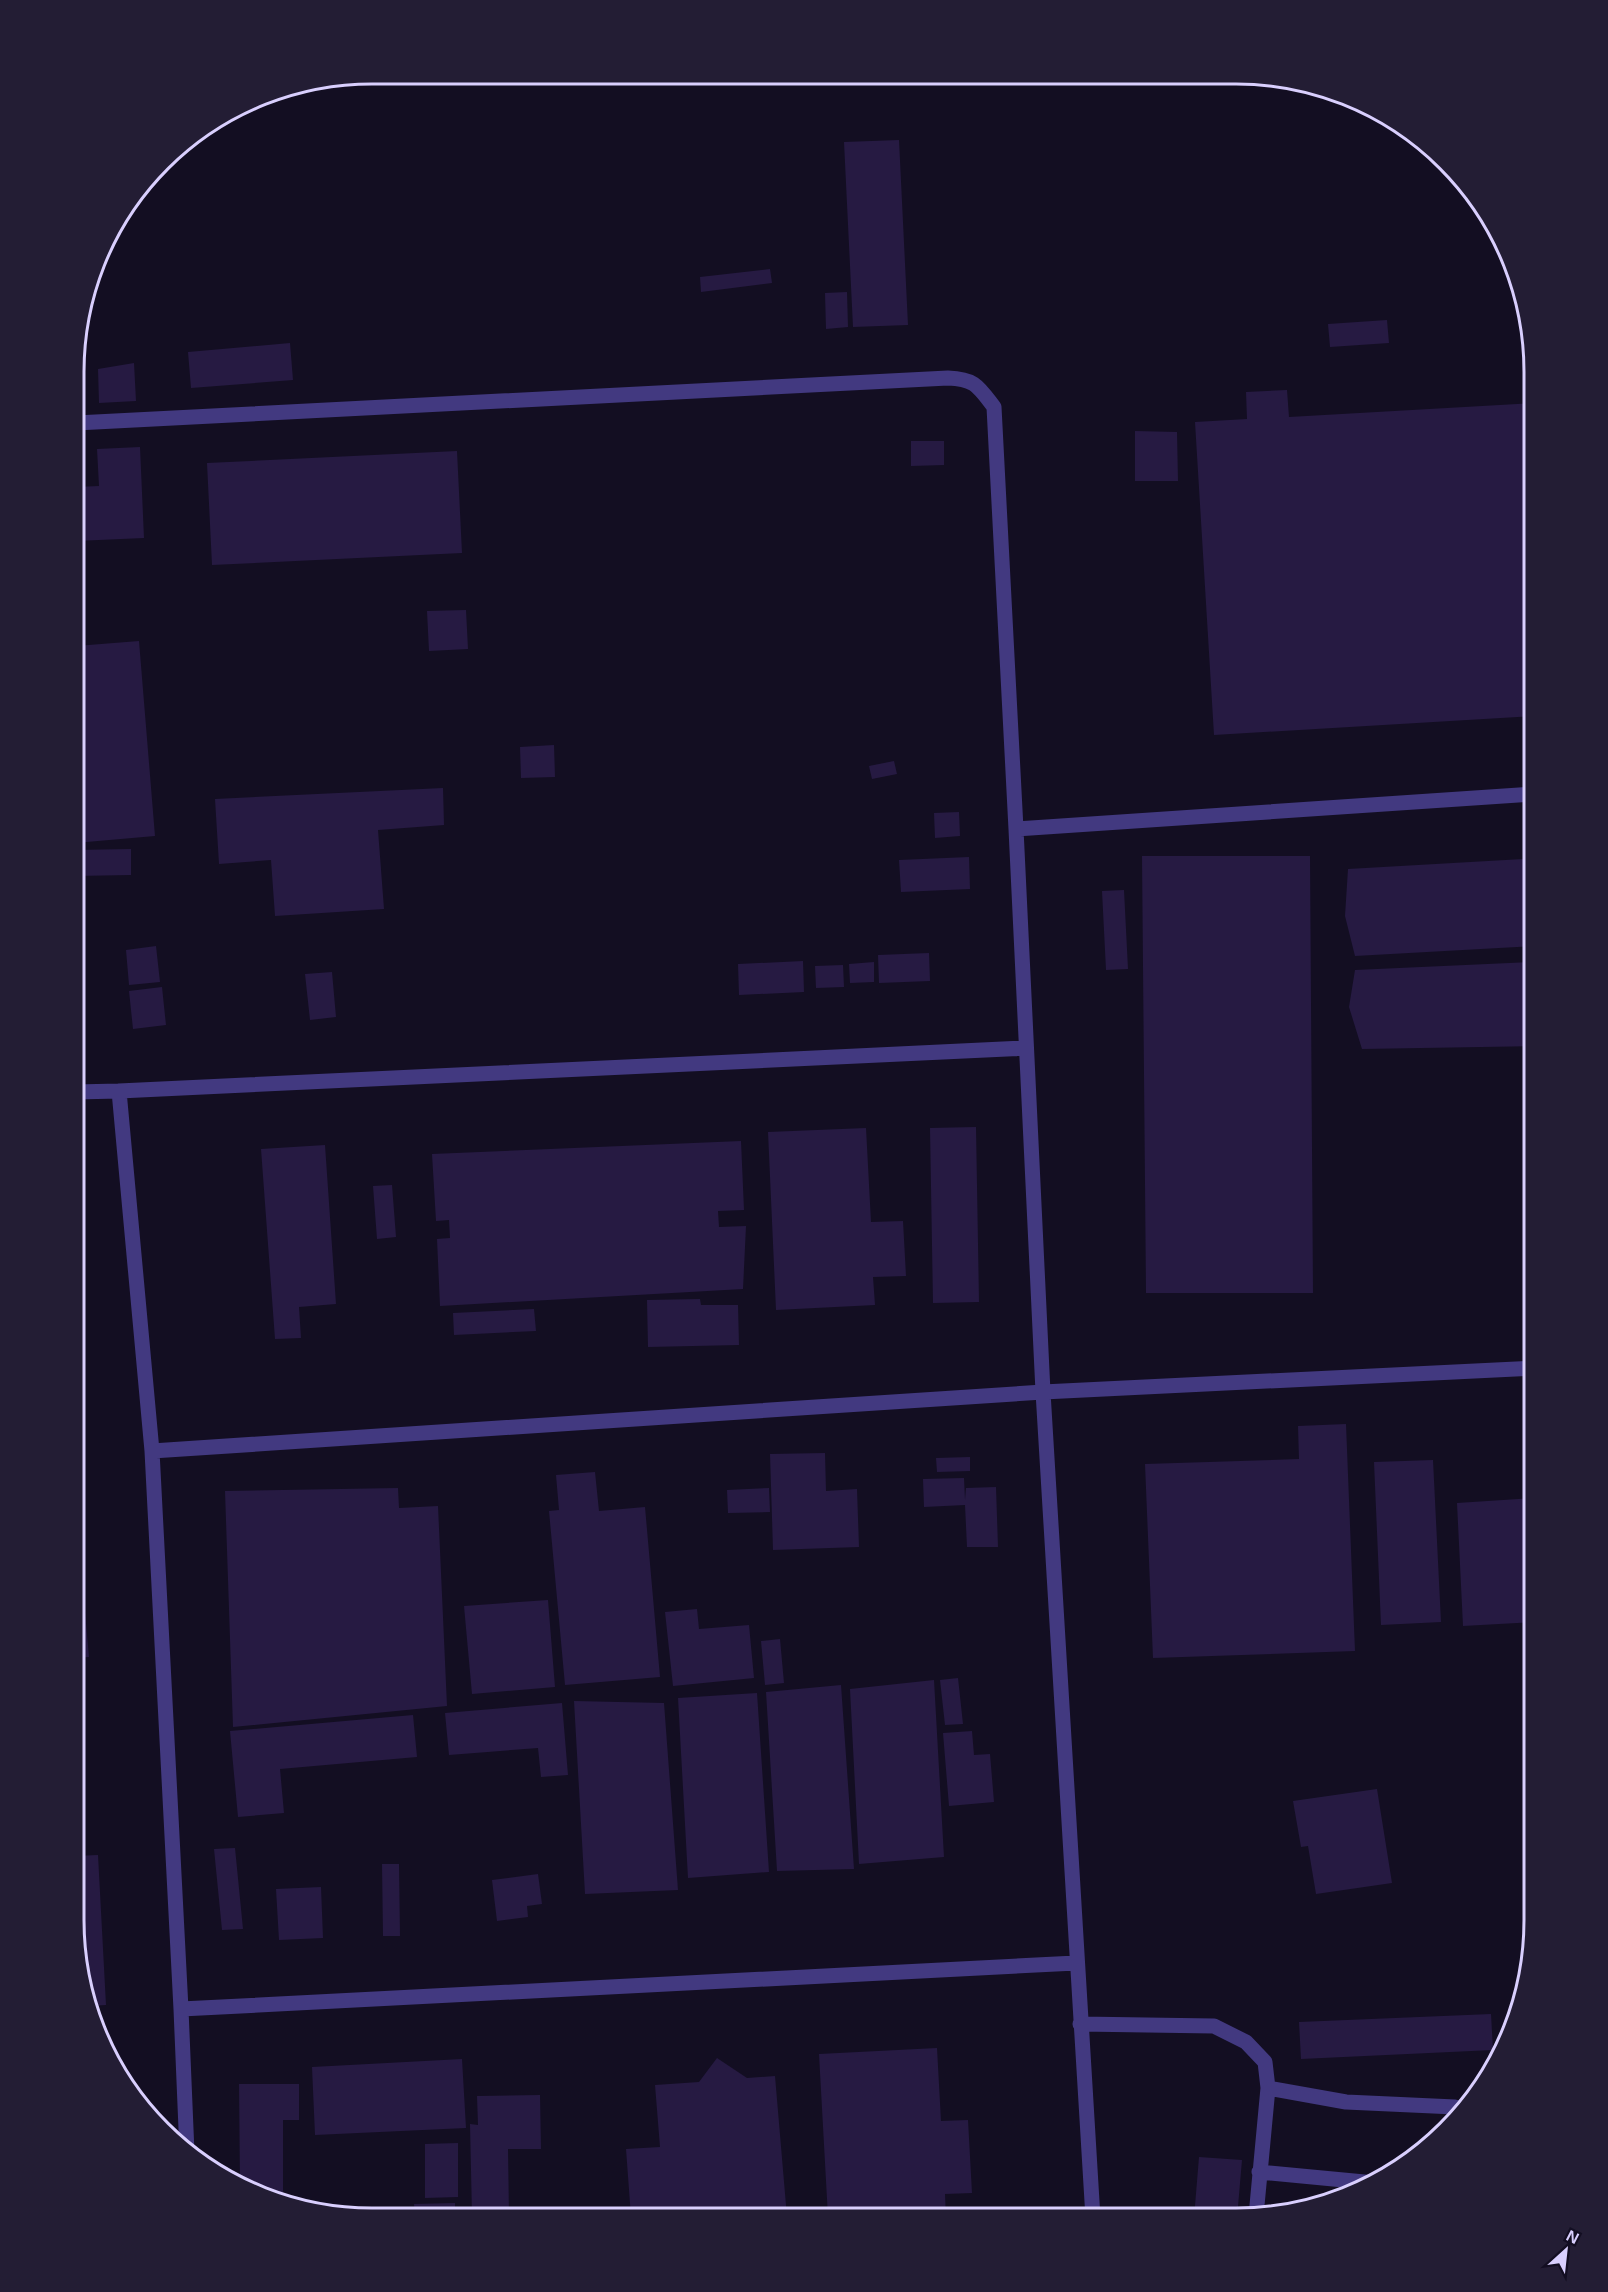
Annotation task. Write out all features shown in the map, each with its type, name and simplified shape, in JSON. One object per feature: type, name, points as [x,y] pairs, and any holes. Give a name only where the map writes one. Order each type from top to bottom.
[{"type":"lane","points":[[84,423],[966,378],[980,389],[994,407],[1043,1392],[1092,2208]]},
{"type":"lane","points":[[1016,829],[1524,795]]},
{"type":"lane","points":[[84,1092],[1026,1048]]},
{"type":"lane","points":[[118,1091],[152,1450],[186,2140]]},
{"type":"lane","points":[[152,1450],[1043,1392],[1524,1368]]},
{"type":"lane","points":[[181,2009],[1076,1963]]},
{"type":"lane","points":[[1080,2024],[1214,2026],[1246,2042],[1265,2062],[1268,2088],[1257,2207]]},
{"type":"lane","points":[[1268,2088],[1346,2102],[1455,2107]]},
{"type":"lane","points":[[1259,2172],[1356,2181]]},
{"type":"building","points":[[899,140],[908,325],[853,327],[844,142]]},
{"type":"building","points":[[770,269],[772,283],[701,292],[700,277]]},
{"type":"building","points":[[847,292],[848,327],[826,329],[825,293]]},
{"type":"building","points":[[1387,320],[1389,343],[1330,347],[1328,324]]},
{"type":"building","points":[[290,343],[293,380],[191,388],[188,352]]},
{"type":"building","points":[[134,363],[136,401],[99,403],[98,369]]},
{"type":"building","points":[[1287,390],[1289,417],[1524,404],[1524,717],[1214,735],[1195,422],[1247,419],[1246,392]]},
{"type":"building","points":[[1135,431],[1177,432],[1178,481],[1135,481]]},
{"type":"building","points":[[911,441],[944,441],[944,465],[911,466]]},
{"type":"building","points":[[140,447],[144,538],[84,541],[84,487],[99,486],[97,449]]},
{"type":"building","points":[[457,451],[462,553],[212,565],[207,463]]},
{"type":"building","points":[[466,610],[468,649],[429,651],[427,611]]},
{"type":"building","points":[[139,641],[155,836],[84,842],[84,645]]},
{"type":"building","points":[[554,745],[555,777],[521,778],[520,747]]},
{"type":"building","points":[[894,761],[897,774],[872,779],[869,766]]},
{"type":"building","points":[[443,788],[444,825],[378,830],[384,909],[275,916],[271,860],[219,864],[215,799]]},
{"type":"building","points":[[959,812],[960,836],[935,838],[934,813]]},
{"type":"building","points":[[131,849],[131,875],[84,876],[84,850]]},
{"type":"building","points":[[1142,856],[1310,856],[1313,1293],[1146,1293]]},
{"type":"building","points":[[969,857],[970,889],[901,892],[899,860]]},
{"type":"building","points":[[1523,859],[1524,947],[1355,956],[1345,916],[1348,869]]},
{"type":"building","points":[[1124,890],[1128,969],[1106,970],[1102,891]]},
{"type":"building","points":[[156,946],[160,982],[129,985],[126,950]]},
{"type":"building","points":[[929,953],[930,981],[879,983],[878,955]]},
{"type":"building","points":[[803,961],[804,992],[739,995],[738,964]]},
{"type":"building","points":[[874,962],[874,982],[850,983],[849,964]]},
{"type":"building","points":[[1524,962],[1524,1046],[1362,1049],[1349,1007],[1355,970]]},
{"type":"building","points":[[843,965],[844,987],[816,988],[815,966]]},
{"type":"building","points":[[332,972],[336,1017],[310,1020],[305,974]]},
{"type":"building","points":[[162,987],[166,1025],[133,1029],[129,991]]},
{"type":"building","points":[[976,1127],[979,1302],[933,1303],[930,1128]]},
{"type":"building","points":[[866,1128],[871,1222],[903,1221],[906,1276],[873,1277],[875,1305],[776,1310],[768,1132]]},
{"type":"building","points":[[741,1141],[744,1210],[718,1211],[719,1227],[746,1226],[743,1289],[440,1306],[437,1239],[450,1238],[449,1220],[436,1221],[432,1154]]},
{"type":"building","points":[[325,1145],[336,1304],[299,1307],[301,1338],[275,1339],[261,1149]]},
{"type":"building","points":[[392,1185],[396,1237],[377,1239],[373,1186]]},
{"type":"building","points":[[700,1299],[701,1305],[738,1305],[739,1345],[648,1347],[647,1300]]},
{"type":"building","points":[[534,1309],[536,1331],[454,1335],[453,1313]]},
{"type":"building","points":[[1346,1424],[1355,1651],[1153,1658],[1145,1464],[1299,1459],[1298,1426]]},
{"type":"building","points":[[825,1453],[826,1491],[857,1489],[859,1547],[773,1550],[770,1454]]},
{"type":"building","points":[[970,1457],[970,1471],[937,1472],[936,1458]]},
{"type":"building","points":[[1433,1460],[1441,1622],[1381,1625],[1374,1462]]},
{"type":"building","points":[[595,1472],[599,1511],[645,1507],[660,1677],[565,1685],[549,1511],[559,1510],[556,1475]]},
{"type":"building","points":[[964,1478],[965,1500],[966,1488],[996,1487],[998,1547],[967,1547],[965,1505],[924,1507],[923,1479]]},
{"type":"building","points":[[398,1488],[399,1508],[438,1506],[447,1706],[233,1727],[225,1491]]},
{"type":"building","points":[[769,1488],[770,1512],[728,1513],[727,1490]]},
{"type":"building","points":[[1524,1499],[1524,1623],[1463,1626],[1457,1503]]},
{"type":"building","points":[[548,1600],[555,1687],[472,1694],[464,1606]]},
{"type":"building","points":[[84,1601],[89,1657],[84,1657]]},
{"type":"building","points":[[697,1609],[699,1629],[749,1625],[754,1678],[673,1686],[665,1612]]},
{"type":"building","points":[[780,1639],[784,1683],[765,1685],[761,1641]]},
{"type":"building","points":[[958,1678],[963,1724],[945,1725],[940,1680]]},
{"type":"building","points":[[934,1680],[944,1857],[859,1864],[850,1689]]},
{"type":"building","points":[[841,1685],[854,1869],[777,1871],[766,1692]]},
{"type":"building","points":[[757,1693],[769,1872],[688,1878],[678,1698]]},
{"type":"building","points":[[574,1701],[664,1703],[678,1890],[585,1894]]},
{"type":"building","points":[[562,1703],[568,1775],[541,1777],[538,1748],[449,1755],[445,1713]]},
{"type":"building","points":[[413,1715],[417,1757],[280,1769],[284,1813],[238,1817],[230,1731]]},
{"type":"building","points":[[972,1731],[974,1755],[990,1754],[994,1802],[949,1806],[943,1733]]},
{"type":"building","points":[[1377,1789],[1392,1883],[1316,1894],[1308,1846],[1301,1847],[1293,1801]]},
{"type":"building","points":[[235,1848],[243,1929],[222,1930],[214,1849]]},
{"type":"building","points":[[98,1855],[106,2005],[97,2006],[86,1958],[84,1856]]},
{"type":"building","points":[[382,1864],[399,1864],[400,1936],[383,1936]]},
{"type":"building","points":[[538,1874],[542,1904],[527,1906],[528,1917],[497,1921],[492,1880]]},
{"type":"building","points":[[321,1887],[323,1938],[279,1940],[276,1889]]},
{"type":"building","points":[[1491,2014],[1493,2049],[1301,2059],[1299,2022]]},
{"type":"building","points":[[937,2048],[941,2121],[968,2120],[972,2193],[945,2194],[946,2208],[828,2208],[819,2054]]},
{"type":"building","points":[[717,2058],[747,2078],[775,2076],[786,2208],[630,2208],[626,2149],[660,2147],[655,2085],[699,2082]]},
{"type":"building","points":[[462,2059],[466,2128],[315,2135],[312,2067]]},
{"type":"building","points":[[239,2084],[299,2084],[299,2120],[283,2120],[283,2192],[277,2192],[240,2175]]},
{"type":"building","points":[[540,2095],[541,2149],[508,2149],[509,2208],[472,2208],[470,2124],[478,2125],[477,2096]]},
{"type":"building","points":[[458,2143],[458,2197],[425,2198],[425,2144]]},
{"type":"building","points":[[1199,2157],[1242,2160],[1238,2208],[1195,2208]]},
{"type":"building","points":[[455,2203],[455,2208],[414,2208],[414,2204]]}]
